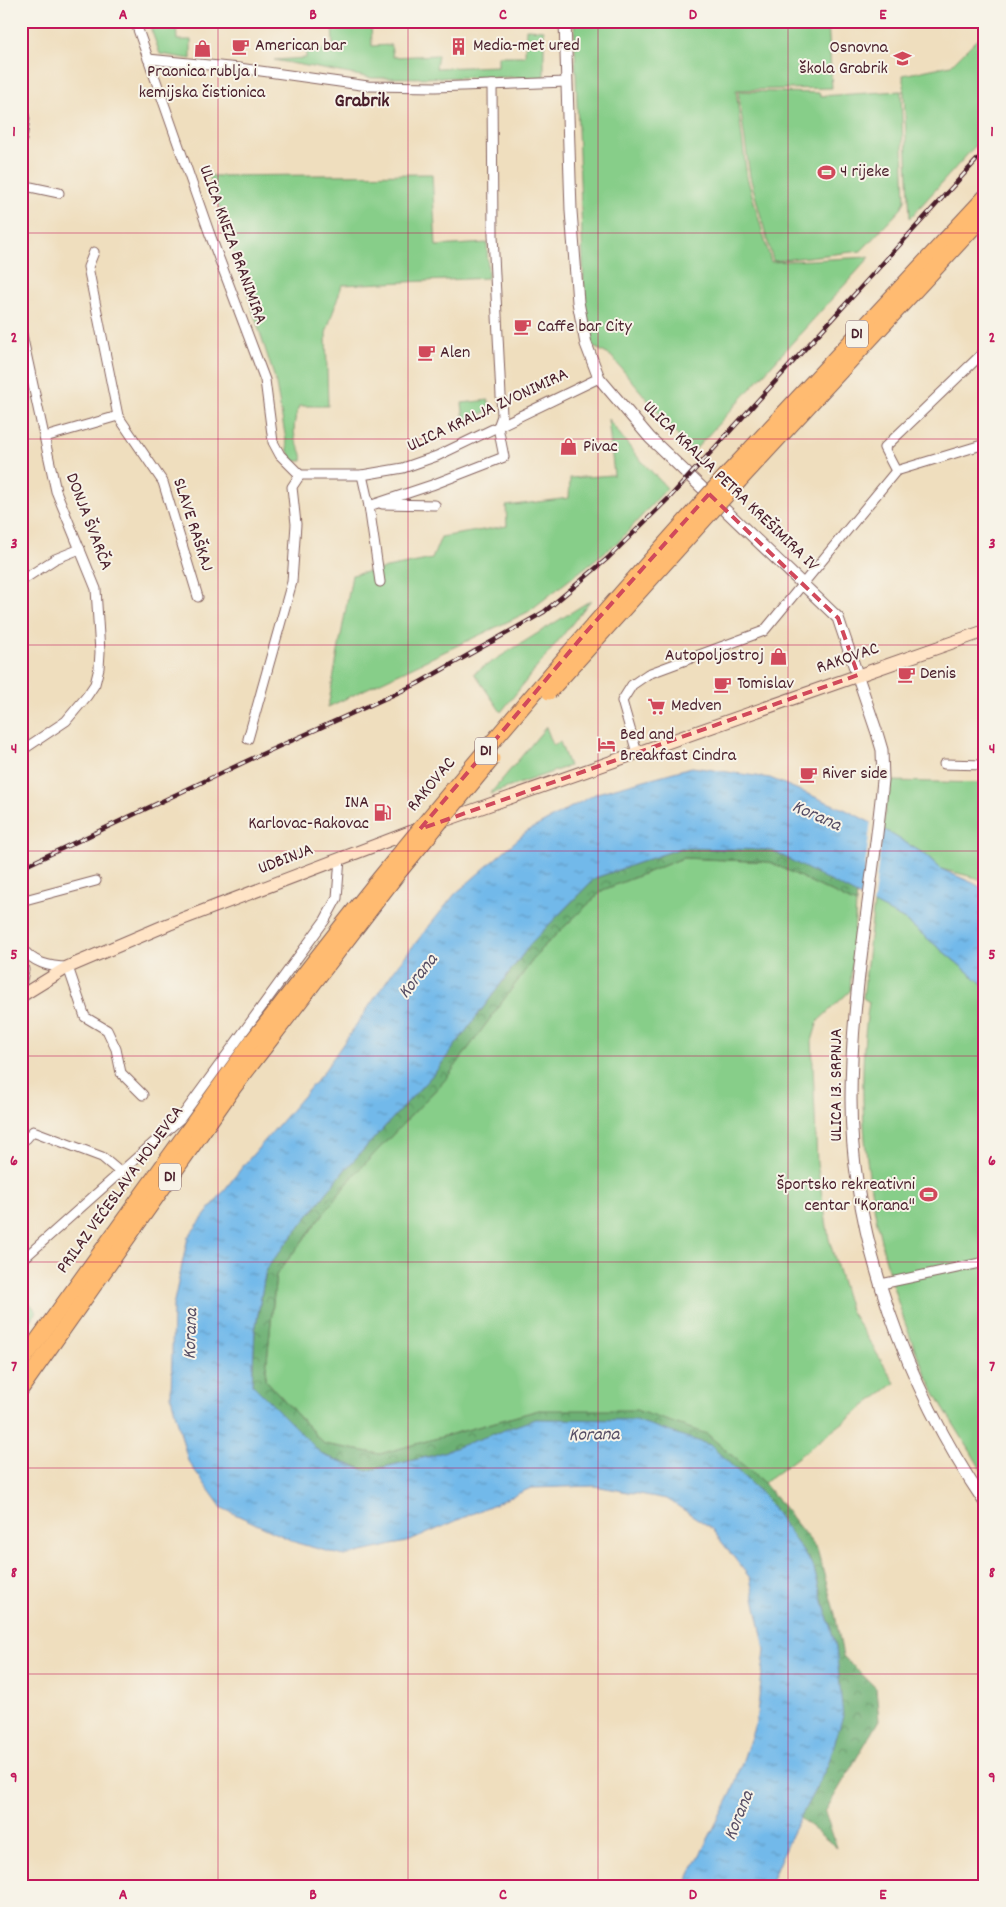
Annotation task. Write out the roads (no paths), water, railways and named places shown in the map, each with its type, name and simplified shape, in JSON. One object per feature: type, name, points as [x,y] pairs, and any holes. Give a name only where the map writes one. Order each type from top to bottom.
[{"type":"highway","name":"D1","points":[[735,475],[985,197]]},
{"type":"highway","name":"D1","points":[[735,475],[985,215]]},
{"type":"highway","name":"RAKOVAC","points":[[258,1044],[476,778],[735,475]]},
{"type":"highway","name":"PRILAZ VEĆESLAVA HOLJEVCA","points":[[21,1363],[59,1320],[234,1086],[258,1044]]},
{"type":"highway","name":"PRILAZ VEĆESLAVA HOLJEVCA","points":[[21,1389],[59,1320]]},
{"type":"main road","name":"RAKOVAC","points":[[340,858],[985,631]]},
{"type":"main road","name":"UDBINJA","points":[[21,996],[68,967],[231,899],[340,858]]},
{"type":"street","name":"ULICA KNEZA BRANIMIRA","points":[[135,21],[209,232],[265,380],[273,442],[280,455],[300,475]]},
{"type":"street","name":"ULICA KRALJA PETRA KREŠIMIRA IV","points":[[565,21],[571,211],[578,302],[586,344],[599,378],[650,438],[838,618],[858,675]]},
{"type":"street","points":[[148,59],[240,68],[368,86],[435,87],[566,82]]},
{"type":"street","points":[[372,505],[432,485],[504,456],[498,427],[502,416],[493,236],[492,85]]},
{"type":"street","points":[[21,103],[25,124],[21,146]]},
{"type":"street","points":[[21,185],[59,193]]},
{"type":"street","name":"SLAVE RAŠKAJ","points":[[94,252],[88,267],[118,416],[163,482],[198,596]]},
{"type":"street","name":"DONJA ŠVARČA","points":[[21,330],[56,491],[96,589],[100,630],[99,668],[95,684],[66,721],[21,751]]},
{"type":"street","points":[[896,472],[884,448],[985,351]]},
{"type":"street","name":"ULICA KRALJA ZVONIMIRA","points":[[300,475],[362,475],[403,468],[498,427],[599,378]]},
{"type":"street","points":[[45,438],[118,416]]},
{"type":"street","points":[[637,753],[622,701],[632,685],[648,674],[764,631],[896,472],[985,444]]},
{"type":"street","points":[[248,739],[292,582],[296,524],[292,487],[300,475]]},
{"type":"street","points":[[362,475],[372,505],[380,582]]},
{"type":"street","points":[[372,505],[435,505]]},
{"type":"street","points":[[21,581],[55,559],[80,549]]},
{"type":"street","name":"ULICA 13. SRPNJA","points":[[858,675],[882,750],[882,787],[857,989],[851,1100],[854,1142],[868,1236],[881,1284],[904,1352],[925,1400],[940,1430],[985,1502]]},
{"type":"street","points":[[944,764],[985,765]]},
{"type":"street","name":"UDBINJA","points":[[21,1261],[180,1119],[325,920],[337,898],[340,858]]},
{"type":"street","points":[[21,901],[96,881]]},
{"type":"street","points":[[21,947],[40,962],[49,966],[68,967],[85,1017],[107,1030],[116,1049],[121,1073],[143,1095]]},
{"type":"street","points":[[21,954],[24,970],[21,985]]},
{"type":"street","points":[[26,1139],[33,1131],[102,1157],[121,1173]]},
{"type":"street","points":[[881,1284],[985,1262]]},
{"type":"water","name":"Korana","points":[[692,767],[770,778],[846,810],[883,829],[926,855],[941,869],[985,890],[985,986],[905,920],[771,850],[681,848],[595,878],[532,942],[437,1070],[344,1171],[266,1269],[255,1331],[252,1384],[323,1455],[367,1471],[435,1455],[535,1419],[635,1420],[710,1445],[764,1496],[813,1566],[836,1647],[843,1716],[828,1765],[791,1835],[769,1886],[684,1886],[732,1792],[756,1722],[765,1650],[750,1578],[710,1527],[667,1499],[595,1486],[531,1488],[410,1541],[344,1556],[297,1543],[222,1508],[188,1461],[171,1397],[173,1306],[188,1237],[243,1166],[322,1074],[397,966],[455,894],[526,832],[597,793]]},
{"type":"railway","points":[[21,868],[251,759],[417,684],[544,612],[608,558],[670,497],[985,151]]},
{"type":"place","name":"American bar","points":[[241,46]]},
{"type":"place","name":"Media-met ured","points":[[459,46]]},
{"type":"place","name":"Praonica rublja i kemijska čistionica","points":[[202,49]]},
{"type":"place","name":"Osnovna škola Grabrik","points":[[902,58]]},
{"type":"place","name":"4 rijeke","points":[[826,172]]},
{"type":"place","name":"Caffe bar City","points":[[523,327]]},
{"type":"place","name":"Alen","points":[[426,353]]},
{"type":"place","name":"Pivac","points":[[569,447]]},
{"type":"place","name":"Autopoljostroj","points":[[778,656]]},
{"type":"place","name":"Denis","points":[[906,674]]},
{"type":"place","name":"Tomislav","points":[[723,684]]},
{"type":"place","name":"Medven","points":[[657,706]]},
{"type":"place","name":"Bed and Breakfast Cindra","points":[[606,745]]},
{"type":"place","name":"River side","points":[[808,774]]},
{"type":"place","name":"INA Karlovac-Rakovac","points":[[383,813]]},
{"type":"place","name":"Športsko rekreativni centar \"Korana\"","points":[[929,1195]]},
{"type":"district","name":"Grabrik","points":[[362,102]]}]
